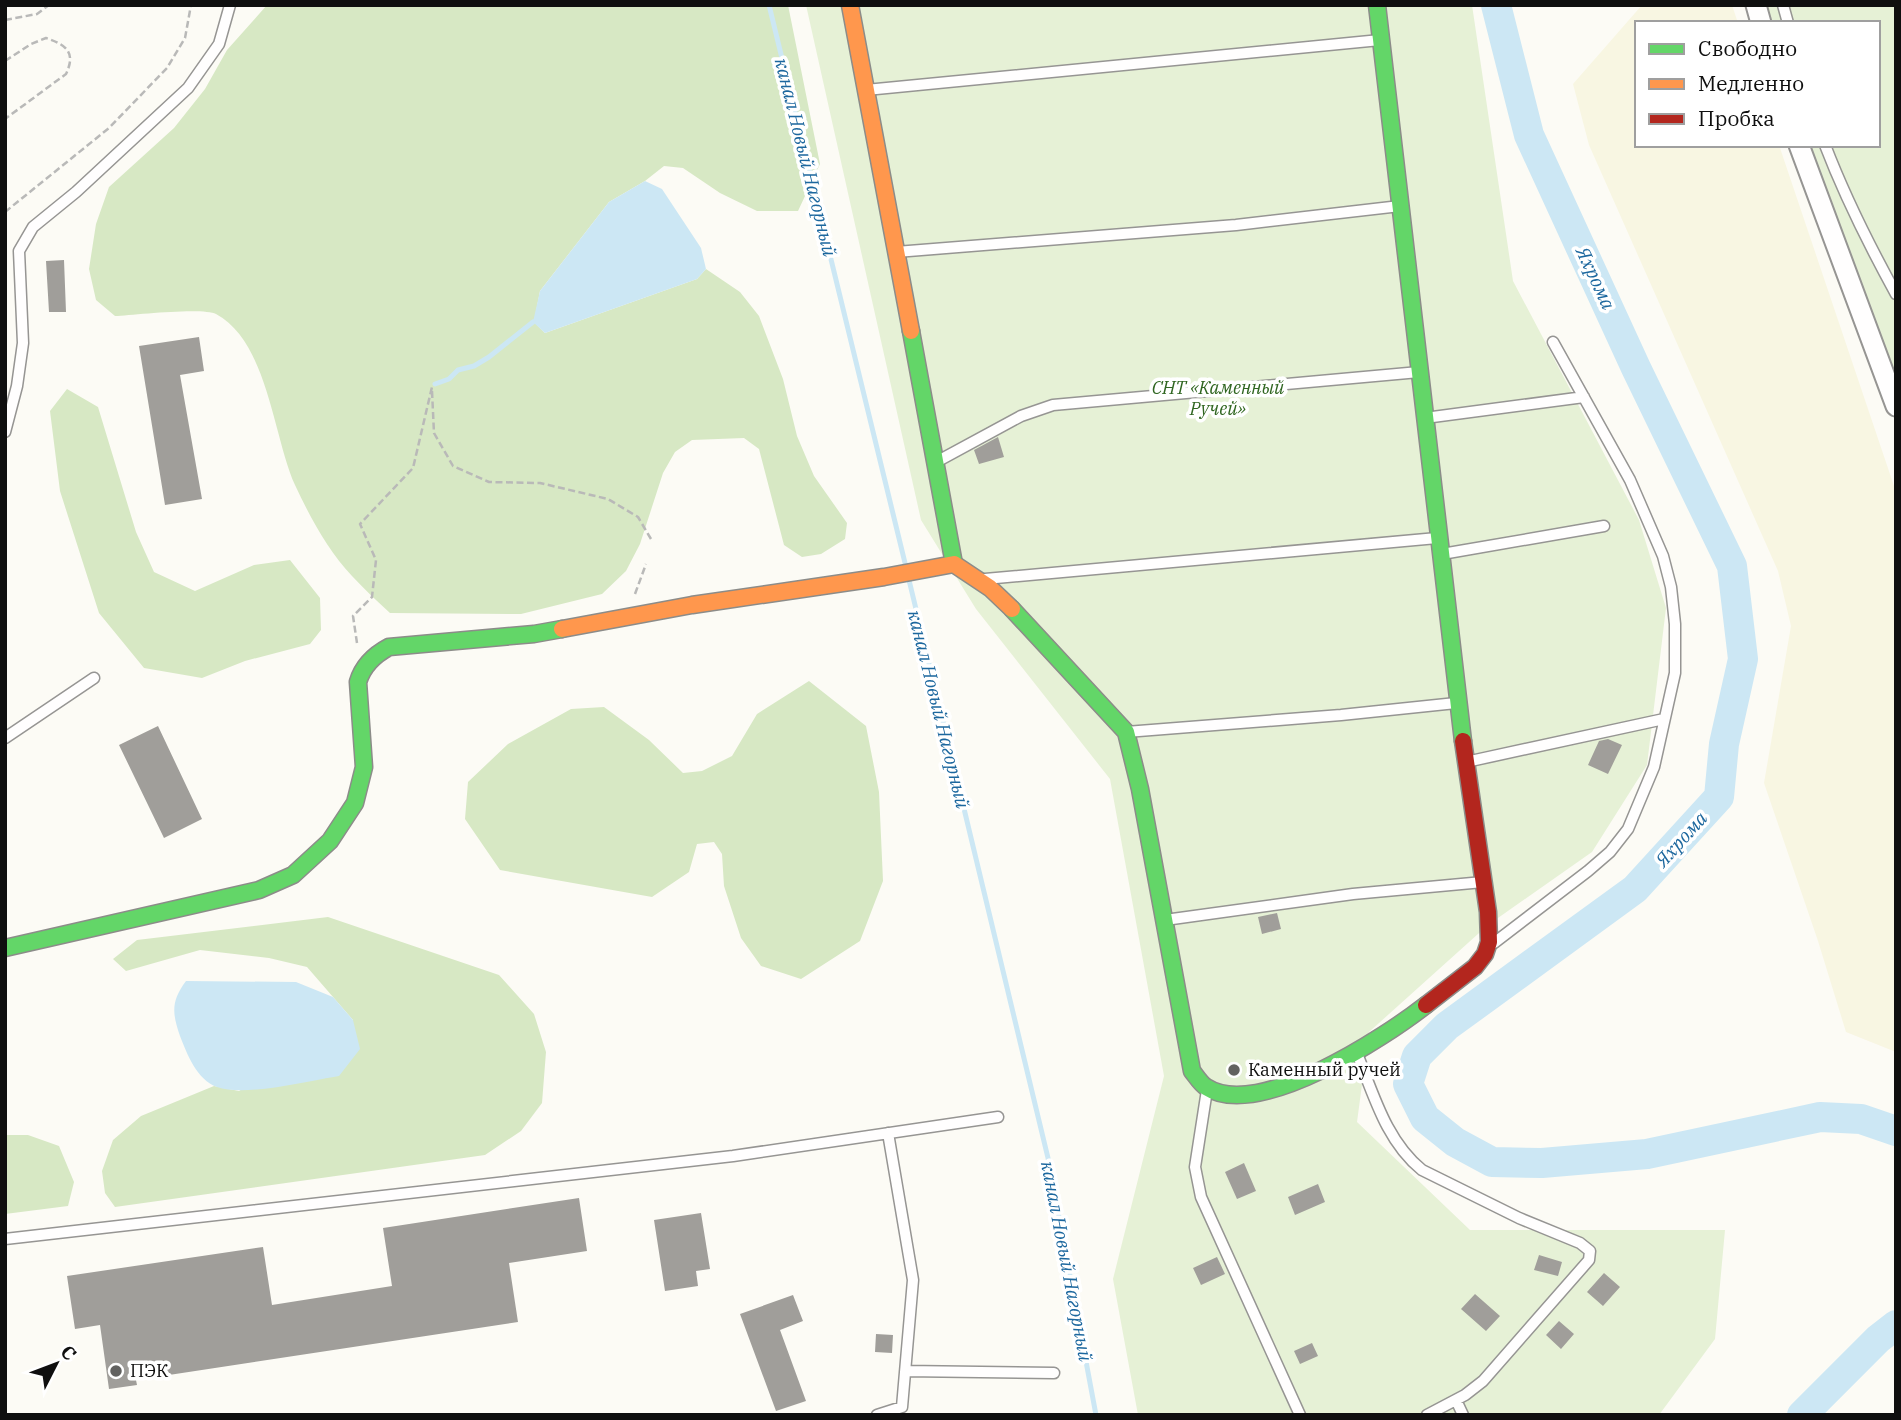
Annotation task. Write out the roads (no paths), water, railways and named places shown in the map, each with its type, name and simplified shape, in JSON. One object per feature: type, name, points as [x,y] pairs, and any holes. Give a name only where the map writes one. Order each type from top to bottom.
[{"type":"street","points":[[850,5],[954,564],[1018,614],[1126,733],[1192,1071],[1197,1081],[1207,1090],[1226,1095],[1267,1091],[1334,1065],[1379,1039],[1475,967],[1486,956],[1490,946],[1488,912],[1457,703],[1438,546],[1377,5]]},
{"type":"street","points":[[1801,147],[1896,406]]},
{"type":"street","points":[[5,948],[259,890],[293,875],[330,841],[355,803],[364,767],[358,682],[361,671],[374,654],[388,647],[534,634],[692,605],[954,564]]},
{"type":"lane","points":[[5,432],[18,386],[23,343],[19,251],[33,228],[76,192],[188,88],[219,44],[230,5]]},
{"type":"lane","points":[[866,90],[1381,40]]},
{"type":"lane","points":[[1826,147],[1858,222],[1896,294]]},
{"type":"lane","points":[[896,252],[1236,225],[1401,206]]},
{"type":"lane","points":[[1490,946],[1588,871],[1610,852],[1628,829],[1654,767],[1675,673],[1675,624],[1671,587],[1663,556],[1630,480],[1553,342]]},
{"type":"lane","points":[[935,463],[1021,416],[1053,405],[1419,372]]},
{"type":"lane","points":[[1425,418],[1584,397]]},
{"type":"lane","points":[[977,580],[1438,546],[1604,526]]},
{"type":"lane","points":[[5,738],[94,678]]},
{"type":"lane","points":[[1126,733],[1457,703]]},
{"type":"lane","points":[[1466,762],[1664,719]]},
{"type":"lane","points":[[1164,920],[1353,894],[1484,882]]},
{"type":"lane","points":[[1356,1052],[1381,1115],[1395,1140],[1414,1164],[1519,1218],[1580,1242],[1591,1251],[1589,1260],[1483,1381],[1456,1400],[1427,1415]]},
{"type":"lane","points":[[1207,1090],[1195,1167],[1200,1197],[1300,1415]]},
{"type":"lane","points":[[5,1239],[733,1156],[998,1117]]},
{"type":"lane","points":[[877,1415],[902,1407],[913,1280],[888,1133]]},
{"type":"lane","points":[[905,1371],[1054,1373]]},
{"type":"lane","points":[[1456,1400],[1463,1415]]},
{"type":"water","points":[[645,181],[662,189],[701,248],[706,269],[697,279],[545,333],[533,322],[540,291],[609,202]]},
{"type":"water","points":[[186,981],[296,982],[333,997],[353,1020],[360,1049],[339,1076],[260,1089],[229,1090],[217,1087],[198,1073],[177,1028],[175,1001]]},
{"type":"waterway","name":"канал Новый Нагорный","points":[[769,5],[906,567]]},
{"type":"waterway","name":"Яхрома","points":[[1496,5],[1529,135],[1636,368],[1732,566],[1743,659],[1724,744],[1719,797],[1635,889],[1447,1026],[1417,1056],[1408,1084],[1425,1118],[1455,1142],[1492,1162],[1542,1163],[1647,1154],[1820,1117],[1861,1119],[1896,1131]]},
{"type":"waterway","points":[[435,384],[449,379],[458,370],[474,366],[489,357],[533,322]]},
{"type":"waterway","name":"канал Новый Нагорный","points":[[909,580],[1048,1158],[1096,1415]]},
{"type":"waterway","name":"Яхрома","points":[[1802,1415],[1878,1339],[1896,1325]]},
{"type":"place","name":"Каменный ручей","points":[[1234,1070]]},
{"type":"place","name":"ПЭК","points":[[116,1371]]},
{"type":"park label","name":"СНТ «Каменный Ручей»","points":[[1218,398]]}]
